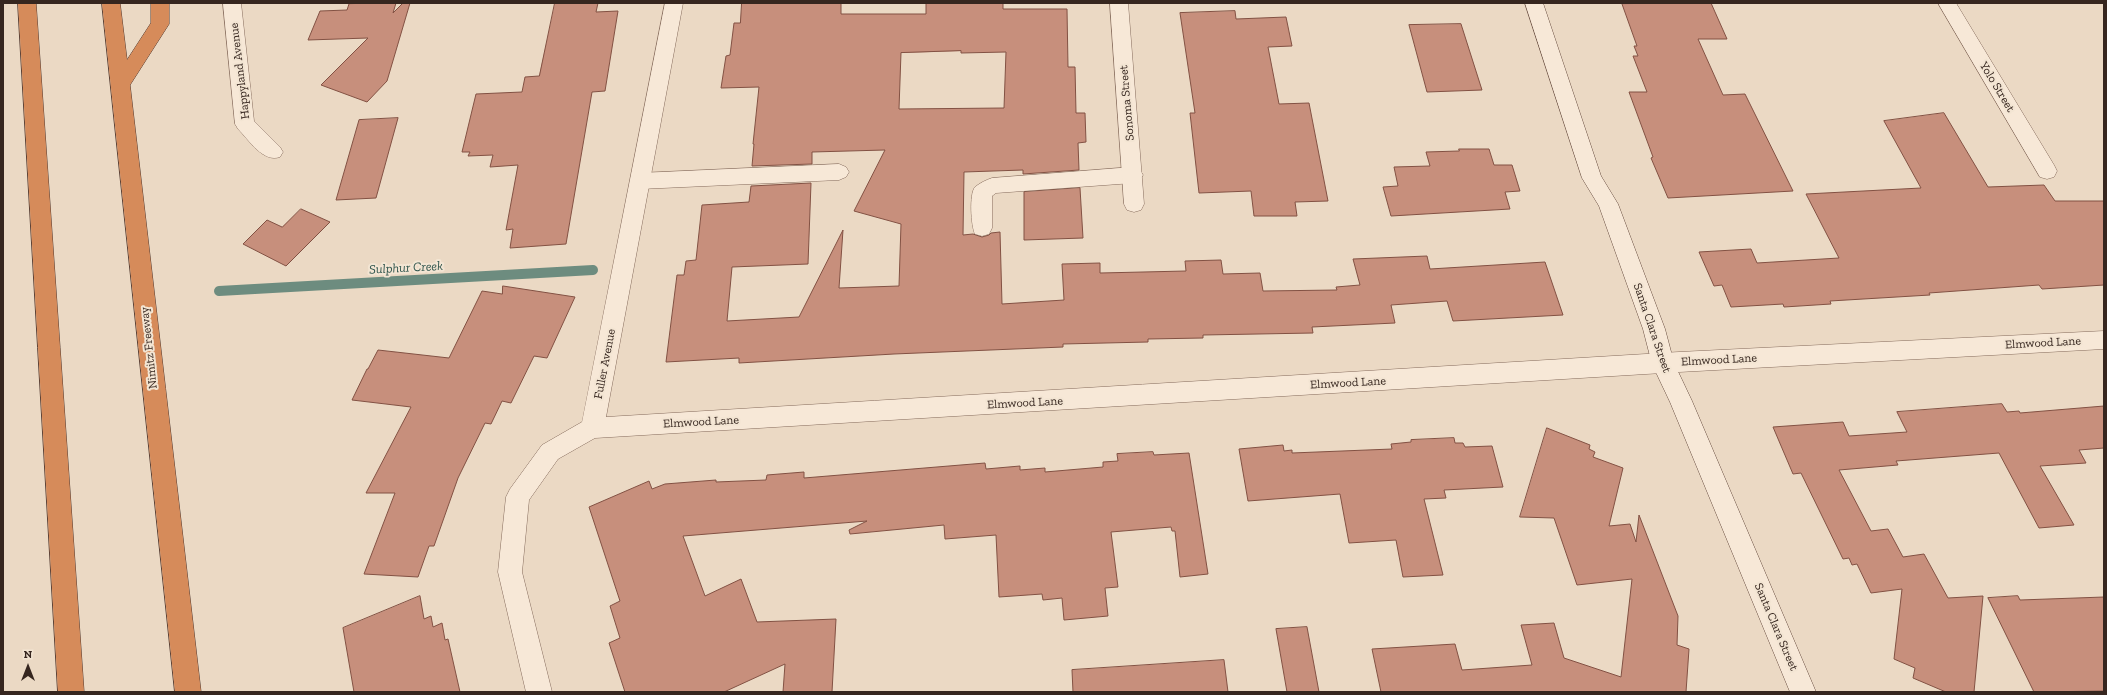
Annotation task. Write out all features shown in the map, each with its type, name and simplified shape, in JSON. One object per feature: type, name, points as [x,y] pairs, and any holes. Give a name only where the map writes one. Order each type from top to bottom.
[{"type":"highway","points":[[27,3],[71,692]]},
{"type":"highway","name":"Nimitz Freeway","points":[[111,3],[188,692]]},
{"type":"highway","points":[[120,85],[160,24],[160,3]]},
{"type":"street","name":"Happyland Avenue","points":[[232,3],[245,124],[273,152]]},
{"type":"street","name":"Fuller Avenue","points":[[592,428],[674,3]]},
{"type":"street","name":"Sonoma Street","points":[[1119,3],[1134,204]]},
{"type":"street","name":"Santa Clara Street","points":[[1534,3],[1592,178],[1608,204],[1654,329],[1663,364],[1681,401],[1803,692]]},
{"type":"street","name":"Yolo Street","points":[[1947,3],[2047,171]]},
{"type":"street","name":"Elmwood Lane","points":[[592,428],[1663,364],[2104,340]]},
{"type":"street","points":[[539,692],[510,572],[518,497],[550,452],[592,428]]},
{"type":"lane","points":[[640,181],[838,172]]},
{"type":"lane","points":[[982,228],[982,193],[992,186],[1133,175]]},
{"type":"building","points":[[396,3],[393,13],[403,3],[410,3],[387,81],[367,102],[321,85],[368,38],[308,40],[320,11],[347,10],[349,4]]},
{"type":"building","points":[[555,3],[598,3],[596,12],[618,11],[605,91],[592,92],[566,244],[510,248],[513,229],[506,230],[518,165],[490,167],[493,155],[468,156],[470,152],[462,152],[476,94],[522,92],[525,77],[539,76]]},
{"type":"building","points":[[742,3],[841,3],[841,14],[926,14],[926,3],[1003,3],[1003,9],[1067,9],[1068,67],[1075,67],[1076,113],[1085,113],[1086,142],[1078,143],[1079,170],[1023,174],[1023,170],[964,172],[963,235],[973,234],[982,237],[991,233],[1000,232],[1002,304],[1064,300],[1062,264],[1100,263],[1100,273],[1186,271],[1185,261],[1221,260],[1223,274],[1260,273],[1263,291],[1337,290],[1336,287],[1360,285],[1353,259],[1427,256],[1430,269],[1545,262],[1563,315],[1453,321],[1447,301],[1391,305],[1395,323],[1312,327],[1313,333],[1203,335],[1203,338],[1148,339],[1148,342],[1063,344],[1063,347],[894,354],[739,363],[739,358],[666,362],[677,275],[684,275],[686,261],[696,260],[702,205],[749,202],[751,186],[811,183],[808,264],[732,267],[727,321],[799,317],[843,230],[839,288],[899,286],[901,224],[854,211],[885,150],[812,152],[812,164],[752,166],[759,87],[721,88],[726,56],[730,55],[734,23],[740,23]],"holes":[[[961,51],[961,53],[1006,52],[1004,108],[899,109],[901,53]]]},
{"type":"building","points":[[1711,3],[1727,39],[1698,39],[1723,95],[1745,94],[1793,191],[1668,198],[1651,158],[1653,157],[1629,92],[1647,92],[1633,56],[1638,56],[1634,46],[1637,46],[1622,4]]},
{"type":"building","points":[[1235,11],[1236,19],[1286,17],[1292,46],[1268,47],[1279,104],[1309,103],[1328,201],[1295,202],[1297,216],[1254,216],[1251,191],[1199,193],[1190,113],[1195,113],[1180,13]]},
{"type":"building","points":[[1461,24],[1482,90],[1427,92],[1409,25]]},
{"type":"building","points":[[1944,113],[1988,187],[2044,185],[2055,201],[2104,201],[2104,285],[2042,289],[2039,285],[1929,293],[1930,295],[1830,301],[1831,304],[1784,307],[1783,304],[1731,307],[1722,285],[1714,286],[1699,252],[1751,249],[1757,263],[1839,258],[1806,194],[1921,188],[1884,121]]},
{"type":"building","points":[[398,118],[376,198],[336,200],[359,120]]},
{"type":"building","points":[[1459,149],[1489,149],[1494,165],[1512,165],[1520,191],[1505,192],[1510,209],[1391,216],[1383,187],[1398,186],[1394,167],[1430,166],[1426,152],[1459,151]]},
{"type":"building","points":[[1080,188],[1083,238],[1024,240],[1024,192]]},
{"type":"building","points":[[301,209],[330,222],[286,266],[243,244],[267,220],[282,227]]},
{"type":"building","points":[[503,286],[575,297],[547,358],[534,356],[511,403],[502,401],[491,424],[485,423],[458,478],[434,546],[429,546],[418,577],[364,574],[395,493],[366,493],[411,407],[352,400],[378,350],[449,358],[482,291],[502,294]]},
{"type":"building","points":[[2002,404],[2007,412],[2019,411],[2020,413],[2104,406],[2104,448],[2079,450],[2086,463],[2040,466],[2074,525],[2039,528],[1999,453],[1896,461],[1898,465],[1839,470],[1871,531],[1888,529],[1903,557],[1924,554],[1948,598],[1983,596],[1974,692],[1946,692],[1913,678],[1915,668],[1894,659],[1902,589],[1871,593],[1857,564],[1852,565],[1849,558],[1843,559],[1801,473],[1793,474],[1773,427],[1843,422],[1849,436],[1907,432],[1897,412]]},
{"type":"building","points":[[1547,428],[1590,445],[1589,449],[1595,452],[1593,457],[1623,468],[1609,526],[1630,524],[1636,542],[1639,515],[1678,616],[1677,645],[1689,649],[1686,692],[1381,692],[1372,649],[1455,644],[1462,670],[1532,665],[1521,625],[1554,623],[1564,658],[1621,677],[1632,579],[1577,585],[1554,518],[1520,517]]},
{"type":"building","points":[[1454,438],[1455,443],[1463,443],[1465,447],[1492,446],[1503,487],[1444,490],[1446,498],[1424,499],[1443,575],[1403,577],[1396,540],[1349,543],[1340,494],[1248,501],[1239,449],[1283,445],[1284,451],[1292,450],[1292,453],[1392,449],[1391,444],[1411,442],[1411,440]]},
{"type":"building","points":[[1153,452],[1154,455],[1189,453],[1208,574],[1180,577],[1175,531],[1172,531],[1171,527],[1111,532],[1118,587],[1105,588],[1108,616],[1064,620],[1062,598],[1043,600],[1042,594],[999,597],[996,535],[945,539],[944,525],[850,534],[849,530],[867,521],[683,536],[705,596],[741,579],[757,622],[836,619],[832,692],[783,692],[785,664],[724,692],[625,692],[609,643],[620,638],[610,606],[620,601],[589,507],[649,481],[652,489],[665,484],[716,480],[716,482],[766,480],[767,475],[804,472],[804,478],[985,463],[986,469],[1020,466],[1020,470],[1045,468],[1045,472],[1103,467],[1103,462],[1118,461],[1117,454]]},
{"type":"building","points":[[420,596],[424,619],[431,616],[433,627],[442,623],[445,640],[448,639],[460,692],[354,692],[343,628]]},
{"type":"building","points":[[2018,596],[2020,600],[2104,597],[2104,691],[2034,692],[1988,598]]},
{"type":"building","points":[[1307,627],[1319,692],[1287,692],[1276,629]]},
{"type":"building","points":[[1224,660],[1228,692],[1073,692],[1072,670]]},
{"type":"waterway","name":"Sulphur Creek","points":[[219,291],[593,270]]}]
